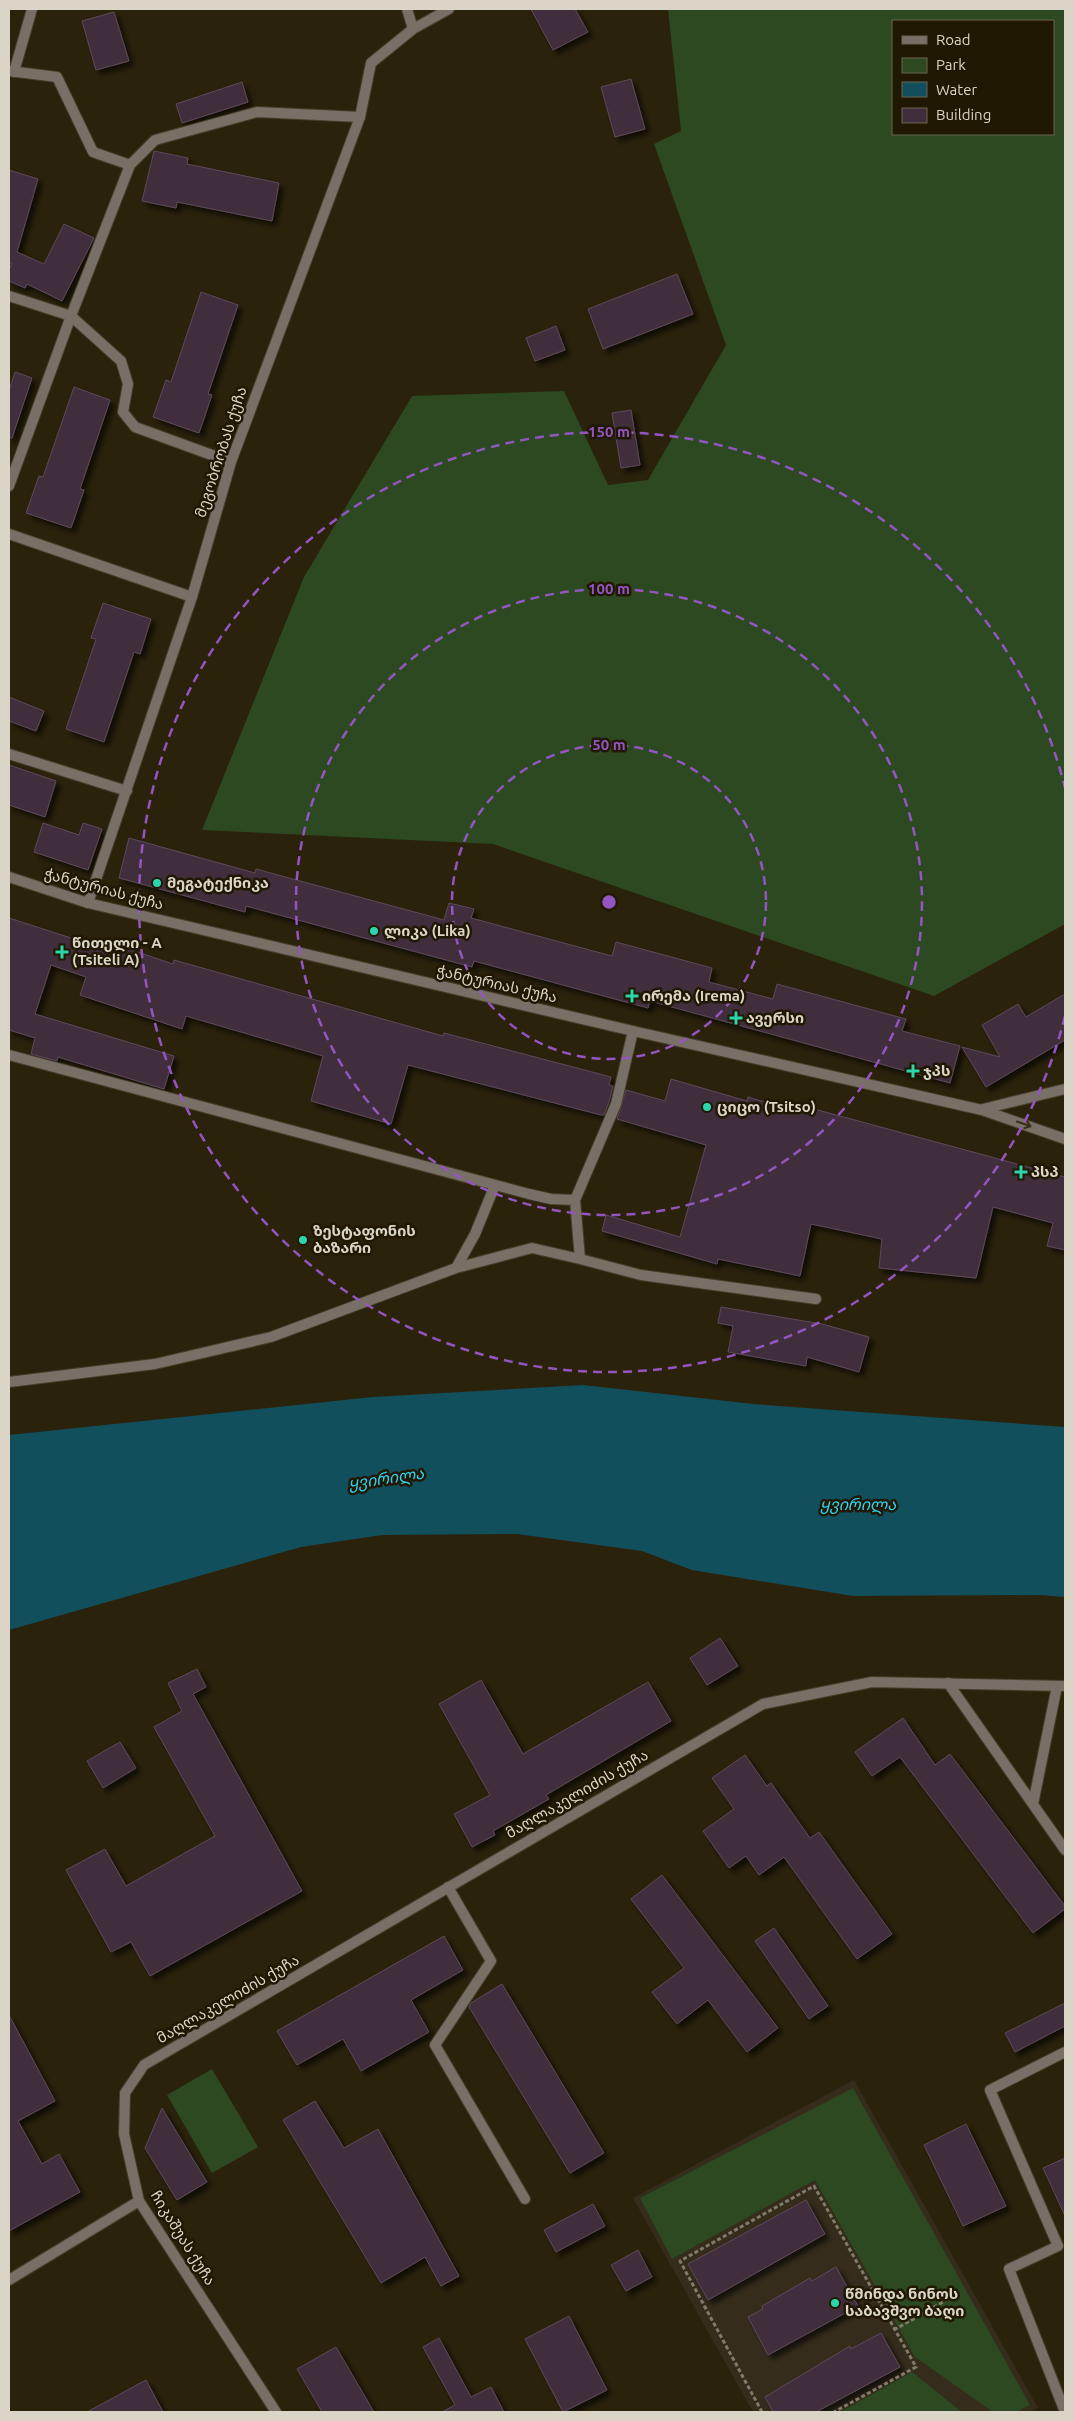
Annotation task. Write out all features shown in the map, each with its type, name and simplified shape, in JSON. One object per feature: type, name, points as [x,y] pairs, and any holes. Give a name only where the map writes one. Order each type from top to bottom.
[{"type":"street","points":[[32,9],[11,71],[57,77],[93,152],[130,165]]},
{"type":"street","points":[[407,9],[413,29]]},
{"type":"street","name":"მეგობრობას ქუჩა","points":[[88,904],[192,598],[231,462],[360,117],[371,63],[413,29],[449,9]]},
{"type":"street","points":[[9,486],[71,316],[130,165],[155,140],[257,112],[360,117]]},
{"type":"street","points":[[9,296],[71,316],[121,361],[128,384],[123,412],[135,427],[231,462]]},
{"type":"street","points":[[9,534],[192,598]]},
{"type":"street","points":[[9,754],[127,791]]},
{"type":"street","name":"ჭანტურიას ქუჩა","points":[[9,877],[88,904],[982,1110],[1065,1138]]},
{"type":"street","points":[[580,1258],[575,1200],[616,1104],[633,1031]]},
{"type":"street","points":[[9,1055],[552,1199],[575,1200]]},
{"type":"street","name":"ჭანტურიას ქუჩა","points":[[982,1110],[1065,1089]]},
{"type":"street","points":[[456,1268],[475,1234],[495,1184]]},
{"type":"street","points":[[9,1382],[155,1364],[271,1337],[456,1268],[532,1248],[580,1258],[641,1275],[816,1299]]},
{"type":"street","name":"მაღლაკელიძის ქუჩა","points":[[144,2065],[764,1704],[872,1682],[1061,1686]]},
{"type":"street","points":[[948,1683],[1065,1850]]},
{"type":"street","points":[[1033,1804],[1061,1686]]},
{"type":"street","points":[[448,1887],[491,1961],[435,2045],[525,2199]]},
{"type":"street","points":[[1065,2052],[990,2090],[1058,2246],[1009,2269],[1065,2412]]},
{"type":"street","name":"ჩიკაშუას ქუჩა","points":[[144,2065],[125,2093],[124,2134],[139,2201],[276,2412]]},
{"type":"street","points":[[9,2280],[139,2201]]},
{"type":"path","points":[[762,2412],[680,2261],[814,2186],[916,2367],[834,2412]]},
{"type":"path","points":[[894,2330],[950,2298]]},
{"type":"shaded area","name":"წმინდა ნინოს საბავშვო ბაღი","points":[[854,2080],[1038,2408],[1030,2412],[753,2412],[633,2198]]},
{"type":"green space","points":[[668,9],[1065,9],[1065,924],[934,996],[493,844],[202,830],[304,577],[412,396],[564,391],[608,485],[648,480],[726,345],[654,144],[681,131]]},
{"type":"green space","points":[[212,2069],[258,2147],[212,2173],[167,2095]]},
{"type":"green space","points":[[853,2088],[1030,2405],[1016,2412],[993,2412],[915,2357],[815,2180],[672,2259],[640,2198]]},
{"type":"green space","points":[[912,2372],[962,2412],[840,2412]]},
{"type":"water","name":"ყვირილა","points":[[583,1385],[753,1404],[1065,1427],[1065,1597],[1040,1595],[853,1596],[692,1570],[642,1551],[517,1534],[382,1535],[301,1547],[9,1630],[9,1435],[373,1397]]},
{"type":"building","points":[[531,9],[575,9],[588,32],[553,50]]},
{"type":"building","points":[[114,12],[129,61],[96,70],[82,21]]},
{"type":"building","points":[[631,79],[645,129],[615,137],[601,87]]},
{"type":"building","points":[[242,82],[248,102],[182,123],[176,104]]},
{"type":"building","points":[[154,151],[188,158],[187,164],[279,183],[272,221],[177,202],[176,208],[142,201]]},
{"type":"building","points":[[9,170],[38,179],[17,252],[44,264],[64,224],[94,238],[62,301],[27,284],[25,288],[9,281],[9,270],[12,263],[9,263]]},
{"type":"building","points":[[677,274],[693,314],[603,349],[588,309]]},
{"type":"building","points":[[201,292],[238,305],[208,394],[212,395],[199,433],[153,417],[166,380],[171,382]]},
{"type":"building","points":[[556,326],[565,350],[535,361],[526,338]]},
{"type":"building","points":[[15,372],[32,378],[12,438],[9,438],[9,391]]},
{"type":"building","points":[[74,387],[110,400],[80,489],[84,490],[71,528],[26,513],[39,476],[43,477]]},
{"type":"building","points":[[631,410],[640,465],[621,468],[612,413]]},
{"type":"building","points":[[103,603],[151,619],[140,654],[134,652],[104,742],[66,729],[96,639],[91,638]]},
{"type":"building","points":[[9,697],[44,711],[36,731],[9,721]]},
{"type":"building","points":[[9,765],[56,781],[45,817],[9,805]]},
{"type":"building","points":[[43,823],[79,835],[83,823],[102,829],[88,870],[34,852]]},
{"type":"building","points":[[129,838],[255,873],[256,869],[444,920],[449,903],[474,909],[471,918],[612,956],[616,942],[712,968],[709,982],[773,999],[777,984],[906,1019],[902,1031],[960,1046],[950,1083],[650,1001],[648,1008],[474,961],[472,967],[246,906],[245,912],[119,878]]},
{"type":"building","points":[[9,918],[96,946],[99,939],[173,964],[174,960],[443,1036],[444,1033],[611,1077],[609,1085],[613,1086],[609,1102],[604,1115],[601,1115],[408,1065],[391,1124],[311,1101],[323,1056],[186,1016],[182,1029],[80,995],[86,977],[51,965],[35,1014],[174,1056],[164,1089],[58,1057],[57,1061],[31,1054],[35,1038],[9,1030]]},
{"type":"building","points":[[1065,994],[1065,1040],[986,1087],[962,1047],[1000,1057],[982,1025],[1018,1004],[1026,1017]]},
{"type":"building","points":[[671,1079],[747,1101],[748,1097],[791,1110],[792,1103],[1065,1177],[1065,1250],[1047,1246],[1053,1223],[993,1207],[976,1278],[879,1268],[882,1239],[811,1224],[800,1276],[718,1259],[717,1264],[602,1231],[606,1215],[680,1237],[706,1145],[617,1119],[626,1090],[665,1101]]},
{"type":"building","points":[[721,1307],[822,1324],[869,1337],[859,1372],[807,1357],[806,1366],[728,1352],[733,1326],[718,1323]]},
{"type":"building","points":[[720,1638],[738,1666],[707,1685],[690,1658]]},
{"type":"building","points":[[197,1669],[206,1687],[193,1694],[302,1891],[150,1976],[131,1942],[111,1952],[66,1870],[105,1849],[126,1886],[215,1836],[154,1727],[182,1711],[168,1683]]},
{"type":"building","points":[[481,1680],[523,1754],[648,1682],[671,1721],[546,1795],[549,1799],[493,1831],[495,1835],[472,1847],[454,1814],[490,1795],[439,1704]]},
{"type":"building","points":[[903,1718],[935,1765],[950,1754],[1065,1906],[1065,1909],[1033,1933],[900,1757],[872,1776],[855,1752]]},
{"type":"building","points":[[120,1742],[136,1768],[103,1788],[87,1761]]},
{"type":"building","points":[[745,1755],[767,1786],[771,1783],[810,1838],[819,1832],[892,1934],[857,1959],[784,1857],[759,1875],[746,1856],[729,1868],[703,1831],[734,1809],[712,1778]]},
{"type":"building","points":[[662,1875],[778,2028],[747,2052],[708,2000],[677,2024],[652,1992],[684,1968],[631,1899]]},
{"type":"building","points":[[774,1928],[828,2006],[809,2019],[755,1941]]},
{"type":"building","points":[[444,1936],[463,1970],[411,2000],[429,2032],[361,2071],[343,2039],[297,2065],[277,2031]]},
{"type":"building","points":[[502,1984],[604,2153],[570,2173],[469,2007],[471,2003]]},
{"type":"building","points":[[1065,2003],[1065,2026],[1015,2052],[1005,2033]]},
{"type":"building","points":[[9,2015],[55,2101],[18,2121],[42,2164],[59,2154],[80,2192],[9,2231]]},
{"type":"building","points":[[315,2101],[344,2148],[378,2129],[459,2276],[441,2286],[425,2257],[381,2283],[283,2120]]},
{"type":"building","points":[[162,2108],[207,2182],[177,2200],[145,2148]]},
{"type":"building","points":[[966,2124],[1006,2206],[963,2226],[924,2145]]},
{"type":"building","points":[[1065,2158],[1065,2216],[1043,2168]]},
{"type":"building","points":[[806,2200],[825,2234],[708,2300],[688,2264]]},
{"type":"building","points":[[593,2204],[605,2226],[556,2252],[544,2230]]},
{"type":"building","points":[[638,2250],[652,2277],[626,2291],[611,2265]]},
{"type":"building","points":[[836,2267],[858,2306],[768,2355],[748,2317],[763,2309],[762,2306],[810,2278],[812,2281]]},
{"type":"building","points":[[569,2316],[607,2390],[563,2412],[525,2339]]},
{"type":"building","points":[[881,2333],[900,2367],[816,2412],[773,2412],[765,2397],[850,2346],[851,2349]]},
{"type":"building","points":[[439,2338],[471,2397],[491,2387],[504,2412],[442,2412],[455,2405],[423,2347]]},
{"type":"building","points":[[336,2347],[374,2412],[322,2412],[297,2369]]},
{"type":"building","points":[[146,2380],[163,2412],[87,2412]]},
{"type":"place","name":"მეგატექნიკა","points":[[157,883]]},
{"type":"place","name":"ლიკა (Lika)","points":[[374,931]]},
{"type":"place","name":"წითელი - A (Tsiteli A)","points":[[62,952]]},
{"type":"place","name":"ირემა (Irema)","points":[[632,996]]},
{"type":"place","name":"ავერსი","points":[[736,1018]]},
{"type":"place","name":"ჯპს","points":[[913,1071]]},
{"type":"place","name":"ციცო (Tsitso)","points":[[707,1107]]},
{"type":"place","name":"პსპ","points":[[1021,1172]]},
{"type":"place","name":"ზესტაფონის ბაზარი","points":[[303,1240]]},
{"type":"place","name":"წმინდა ნინოს საბავშვო ბაღი","points":[[835,2303]]}]
